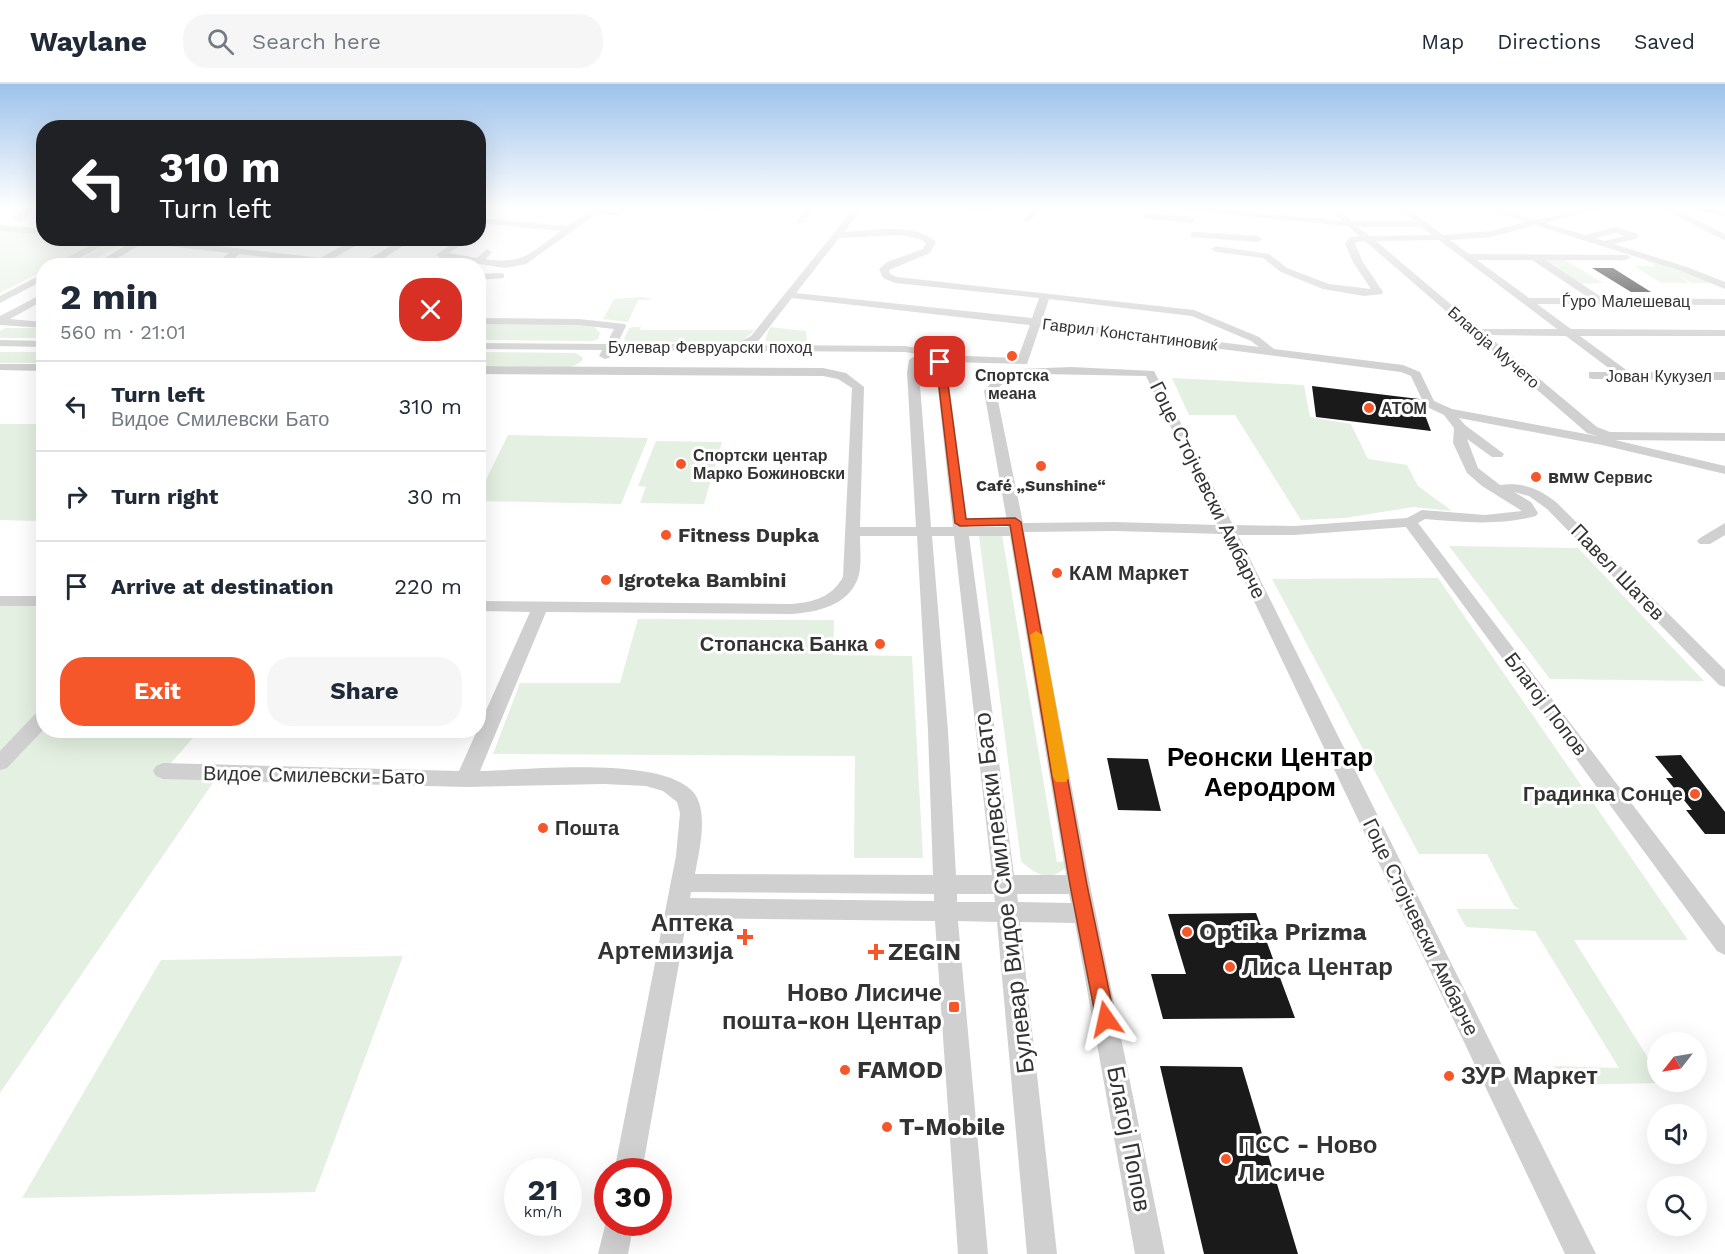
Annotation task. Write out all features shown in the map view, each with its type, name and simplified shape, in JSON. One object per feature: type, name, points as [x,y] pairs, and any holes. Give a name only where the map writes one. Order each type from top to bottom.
[{"type":"street","points":[[486,262],[505,265],[525,262]]},
{"type":"street","points":[[740,347],[755,338],[815,262]]},
{"type":"street","points":[[897,262],[884,269],[886,276],[895,280],[1045,295],[1198,314],[1255,339],[1272,351]]},
{"type":"street","points":[[1273,262],[1284,270],[1327,287],[1364,293],[1378,292],[1358,262]]},
{"type":"street","name":"Благоја Мучето","points":[[1394,262],[1584,424],[1603,435],[1725,436]]},
{"type":"street","points":[[1474,262],[1627,376]]},
{"type":"street","points":[[1541,262],[1600,301]]},
{"type":"street","points":[[1660,262],[1725,286]]},
{"type":"street","points":[[486,277],[501,276]]},
{"type":"street","points":[[0,295],[36,278]]},
{"type":"street","points":[[0,300],[36,279]]},
{"type":"street","name":"Гаврил Константиновиќ","points":[[789,295],[1035,322],[1175,330],[1272,351],[1410,371],[1416,375],[1429,403],[1449,412]]},
{"type":"street","points":[[1016,527],[990,391],[1000,379],[1024,367],[1035,322],[1045,295]]},
{"type":"street","points":[[36,301],[1,322],[36,324]]},
{"type":"street","name":"Ѓуро Малешевац","points":[[1527,301],[1725,302]]},
{"type":"street","points":[[1112,313],[1175,330]]},
{"type":"street","points":[[486,321],[579,322],[621,326],[581,371]]},
{"type":"street","points":[[597,371],[606,325]]},
{"type":"street","points":[[1476,332],[1725,333]]},
{"type":"street","points":[[1707,333],[1725,344]]},
{"type":"street","points":[[755,338],[767,348]]},
{"type":"street","points":[[0,345],[36,346]]},
{"type":"street","name":"Булевар Февруарски поход","points":[[486,348],[905,349],[928,352],[940,358]]},
{"type":"street","name":"Булевар Февруарски поход","points":[[602,348],[881,352],[904,358],[913,372]]},
{"type":"street","points":[[973,1254],[945,898],[938,730],[913,372],[915,360],[924,356],[1024,367]]},
{"type":"street","name":"Булевар Видое Смилевски Бато","points":[[940,358],[1007,911],[1042,1254]]},
{"type":"street","points":[[0,367],[36,368]]},
{"type":"street","name":"Гоце Стојчевски Амбарче","points":[[1024,367],[1150,373],[1581,1254]]},
{"type":"street","points":[[486,370],[823,372],[837,374],[852,381],[858,387],[851,578],[846,587],[832,600],[812,607],[792,609],[486,606]]},
{"type":"street","name":"Јован Кукузел","points":[[1593,375],[1725,376]]},
{"type":"street","points":[[1449,412],[1460,428],[1497,454]]},
{"type":"street","points":[[1449,412],[1602,441],[1725,470]]},
{"type":"street","points":[[853,527],[1130,525],[1281,531],[1410,522],[1422,514],[1485,519],[1510,518],[1531,513],[1526,505],[1478,477],[1472,470],[1460,443],[1460,428]]},
{"type":"street","name":"Павел Шатев","points":[[1498,489],[1514,487],[1526,489],[1546,501],[1609,561],[1725,681]]},
{"type":"street","name":"Благој Попов","points":[[1410,522],[1725,944]]},
{"type":"street","name":"Благој Попов","points":[[1016,527],[1047,692],[1079,885],[1150,1254]]},
{"type":"street","points":[[1705,541],[1725,528]]},
{"type":"street","points":[[0,601],[36,602]]},
{"type":"street","points":[[486,733],[540,607]]},
{"type":"street","points":[[0,763],[36,725]]},
{"type":"street","points":[[466,779],[484,738]]},
{"type":"street","name":"Видое Смилевски-Бато","points":[[163,771],[466,779],[604,776],[646,778],[670,784],[686,798],[691,813],[687,856],[631,1158]]},
{"type":"street","points":[[681,884],[945,898],[1007,911],[1085,913]]},
{"type":"street","points":[[676,908],[945,898],[1004,885],[1079,885]]},
{"type":"street","points":[[613,1254],[616,1236]]},
{"type":"green space","points":[[0,262],[36,262],[36,275],[0,293]]},
{"type":"green space","points":[[1546,262],[1568,262],[1603,283],[1577,284]]},
{"type":"green space","points":[[1648,262],[1715,283],[1692,283],[1678,275],[1689,283],[1661,283],[1634,266],[1655,266]]},
{"type":"green space","points":[[643,297],[654,300],[638,300],[628,322],[603,319],[614,299]]},
{"type":"green space","points":[[486,321],[573,322],[594,326],[600,333],[598,339],[593,341],[486,340]]},
{"type":"green space","points":[[641,327],[640,330],[755,330],[741,342],[626,342],[624,339],[629,328]]},
{"type":"green space","points":[[770,327],[806,331],[807,343],[770,343],[765,340]]},
{"type":"green space","points":[[5,328],[36,328],[36,338],[0,338],[0,331]]},
{"type":"green space","points":[[0,352],[36,352],[36,363],[0,363]]},
{"type":"green space","points":[[486,352],[576,353],[583,358],[581,362],[571,367],[486,366]]},
{"type":"green space","points":[[1172,378],[1304,385],[1310,417],[1351,424],[1368,459],[1407,465],[1418,486],[1452,511],[1413,507],[1345,518],[1301,520],[1235,415],[1189,415]]},
{"type":"green space","points":[[0,424],[36,424],[36,521],[0,520]]},
{"type":"green space","points":[[508,435],[648,438],[621,504],[486,501],[486,480]]},
{"type":"green space","name":"Спортски центар Марко Божиновски","points":[[656,441],[722,442],[704,504],[640,503],[646,487],[638,486]]},
{"type":"green space","points":[[1002,535],[1057,862],[1070,861],[1059,873],[1047,876],[1027,867],[1021,861],[979,536]]},
{"type":"green space","points":[[1449,546],[1578,548],[1704,681],[1550,679]]},
{"type":"green space","points":[[1438,578],[1688,940],[1574,940],[1647,1056],[1647,1083],[1564,1085],[1554,1066],[1619,1068],[1535,931],[1466,927],[1456,909],[1520,909],[1514,906],[1487,854],[1419,854],[1272,579]]},
{"type":"green space","points":[[0,605],[36,606],[36,738],[193,738],[164,771],[219,774],[0,1093]]},
{"type":"green space","points":[[638,619],[834,620],[833,655],[912,656],[923,858],[854,858],[855,756],[493,754],[520,683],[620,683]]},
{"type":"green space","points":[[403,956],[315,1192],[22,1198],[161,960]]},
{"type":"building","points":[[1592,268],[1613,268],[1651,292],[1631,292]]},
{"type":"building","name":"АТОМ","points":[[1312,386],[1419,399],[1431,431],[1316,417]]},
{"type":"building","name":"Градинка Сонце","points":[[1681,755],[1725,812],[1725,834],[1705,834],[1686,810],[1692,810],[1666,778],[1673,778],[1655,756]]},
{"type":"building","points":[[1107,758],[1148,759],[1161,811],[1118,810]]},
{"type":"building","name":"Лиса Центар","points":[[1256,913],[1295,1018],[1163,1019],[1151,974],[1186,974],[1168,914]]},
{"type":"building","name":"ПСС - Ново Лисиче","points":[[1160,1066],[1242,1067],[1298,1254],[1204,1254]]},
{"type":"slow traffic","points":[[1036,635],[1061,777]]},
{"type":"place","name":"Спортска меана","points":[[1012,356]]},
{"type":"place","name":"АТОМ","points":[[1369,408]]},
{"type":"place","name":"Спортски центар Марко Божиновски","points":[[681,464]]},
{"type":"place","name":"Café „Sunshine“","points":[[1041,466]]},
{"type":"place","name":"BMW Сервис","points":[[1536,477]]},
{"type":"place","name":"Fitness Dupka","points":[[666,535]]},
{"type":"place","name":"КАМ Маркет","points":[[1057,573]]},
{"type":"place","name":"Igroteka Bambini","points":[[606,580]]},
{"type":"place","name":"Стопанска Банка","points":[[880,644]]},
{"type":"place","name":"Градинка Сонце","points":[[1695,794]]},
{"type":"place","name":"Пошта","points":[[543,828]]},
{"type":"place","name":"Optika Prizma","points":[[1187,932]]},
{"type":"place","name":"Аптека Артемизија","points":[[745,937]]},
{"type":"place","name":"ZEGIN","points":[[876,952]]},
{"type":"place","name":"Лиса Центар","points":[[1230,967]]},
{"type":"place","name":"Ново Лисиче пошта-кон Центар","points":[[954,1007]]},
{"type":"place","name":"FAMOD","points":[[845,1070]]},
{"type":"place","name":"ЗУР Маркет","points":[[1449,1076]]},
{"type":"place","name":"T-Mobile","points":[[887,1127]]},
{"type":"place","name":"ПСС - Ново Лисиче","points":[[1226,1159]]},
{"type":"district","name":"Реонски Центар Аеродром","points":[[1270,772]]},
{"type":"route","points":[[940,362],[960,523],[1015,522],[1047,692],[1079,885],[1106,1019]]}]
